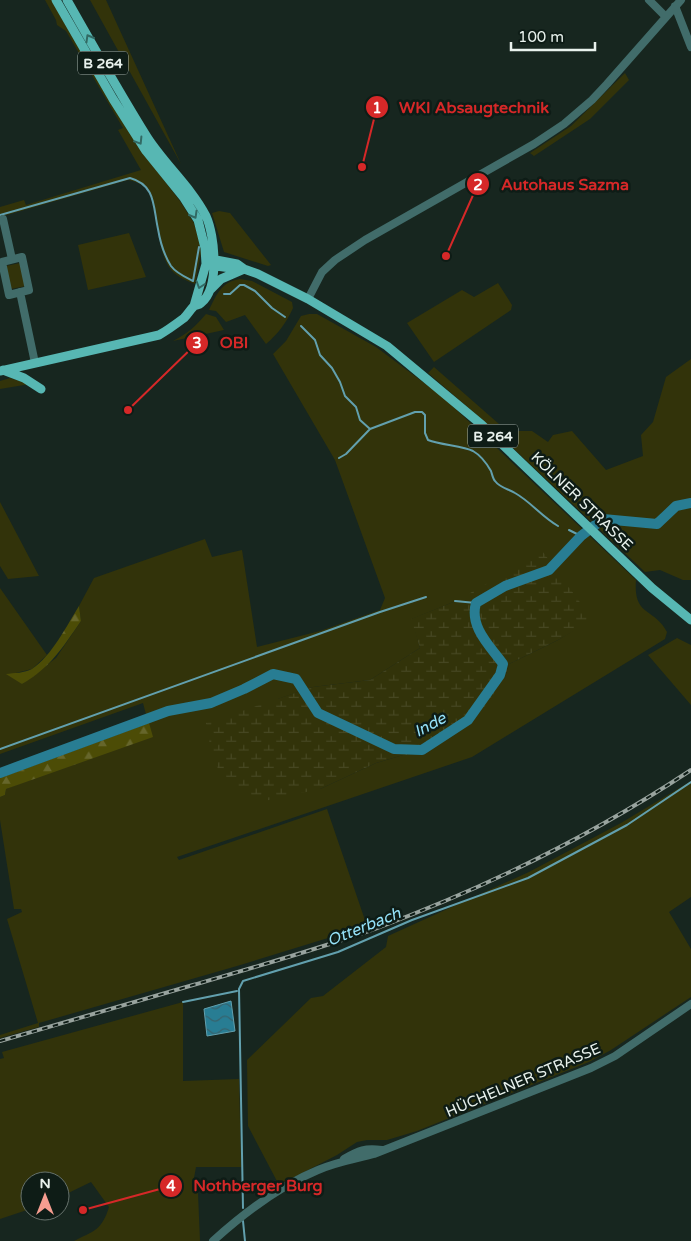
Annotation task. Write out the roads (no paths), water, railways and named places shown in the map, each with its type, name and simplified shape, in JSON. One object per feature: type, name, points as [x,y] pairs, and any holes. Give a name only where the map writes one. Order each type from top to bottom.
[{"type":"main road","name":"B 264","points":[[56,0],[146,151],[184,198],[198,220],[210,262]]},
{"type":"main road","name":"B 264","points":[[67,0],[120,93],[153,146],[190,192],[206,217],[213,240],[210,262]]},
{"type":"main road","name":"B 264","points":[[210,262],[237,264],[308,299]]},
{"type":"main road","points":[[208,292],[210,262]]},
{"type":"main road","points":[[1,370],[159,335],[181,320],[194,306],[210,262]]},
{"type":"main road","points":[[194,306],[201,303],[208,292],[221,279],[244,269]]},
{"type":"main road","name":"KÖLNER STRASSE","points":[[308,299],[386,346],[482,424],[652,588],[691,620]]},
{"type":"main road","points":[[1,370],[24,378],[41,389]]},
{"type":"street","points":[[649,0],[666,17]]},
{"type":"street","points":[[308,299],[322,272],[335,260],[365,240],[534,144],[564,124],[592,100],[678,3]]},
{"type":"street","points":[[678,3],[691,47]]},
{"type":"street","points":[[3,219],[12,259]]},
{"type":"street","points":[[22,257],[29,290],[20,292],[9,295],[2,262],[22,257]]},
{"type":"street","points":[[20,292],[35,363]]},
{"type":"street","name":"HÜCHELNER STRASSE","points":[[213,1241],[260,1202],[317,1170],[360,1158],[420,1137],[591,1068],[615,1056],[691,1004]]},
{"type":"water","points":[[231,1001],[235,1031],[207,1036],[204,1009]]},
{"type":"waterway","points":[[0,215],[130,178],[138,181],[149,191],[154,205],[161,243],[171,266],[178,273],[193,281],[199,247]]},
{"type":"waterway","points":[[224,294],[230,294],[240,285],[244,285],[255,291],[272,308],[285,317]]},
{"type":"waterway","points":[[301,326],[315,340],[320,355],[332,368],[345,396],[356,407],[360,420],[370,429],[415,412],[422,412],[425,415],[425,433],[428,440],[473,451],[481,457],[497,483],[521,497],[558,526]]},
{"type":"waterway","points":[[339,458],[346,454],[370,429]]},
{"type":"waterway","name":"Inde","points":[[0,773],[168,711],[211,703],[273,674],[296,679],[318,713],[394,749],[422,750],[468,720],[500,675],[503,664],[478,628],[475,620],[476,603],[505,586],[549,570],[581,536],[603,519],[657,524],[676,506],[691,503]]},
{"type":"waterway","points":[[569,530],[581,536]]},
{"type":"waterway","points":[[0,749],[426,597]]},
{"type":"waterway","points":[[455,601],[476,603]]},
{"type":"waterway","name":"Otterbach","points":[[243,1208],[239,989],[243,981],[338,952],[412,920],[528,878],[627,825],[691,782]]},
{"type":"waterway","points":[[183,1002],[237,991]]},
{"type":"waterway","name":"Otterbach","points":[[243,1221],[245,1241]]},
{"type":"railway","points":[[0,1041],[308,951],[418,912],[499,877],[578,838],[691,770]]},
{"type":"place","name":"WKI Absaugtechnik","points":[[362,167]]},
{"type":"place","name":"Autohaus Sazma","points":[[446,256]]},
{"type":"place","name":"OBI","points":[[128,410]]},
{"type":"place","name":"Nothberger Burg","points":[[83,1210]]}]
